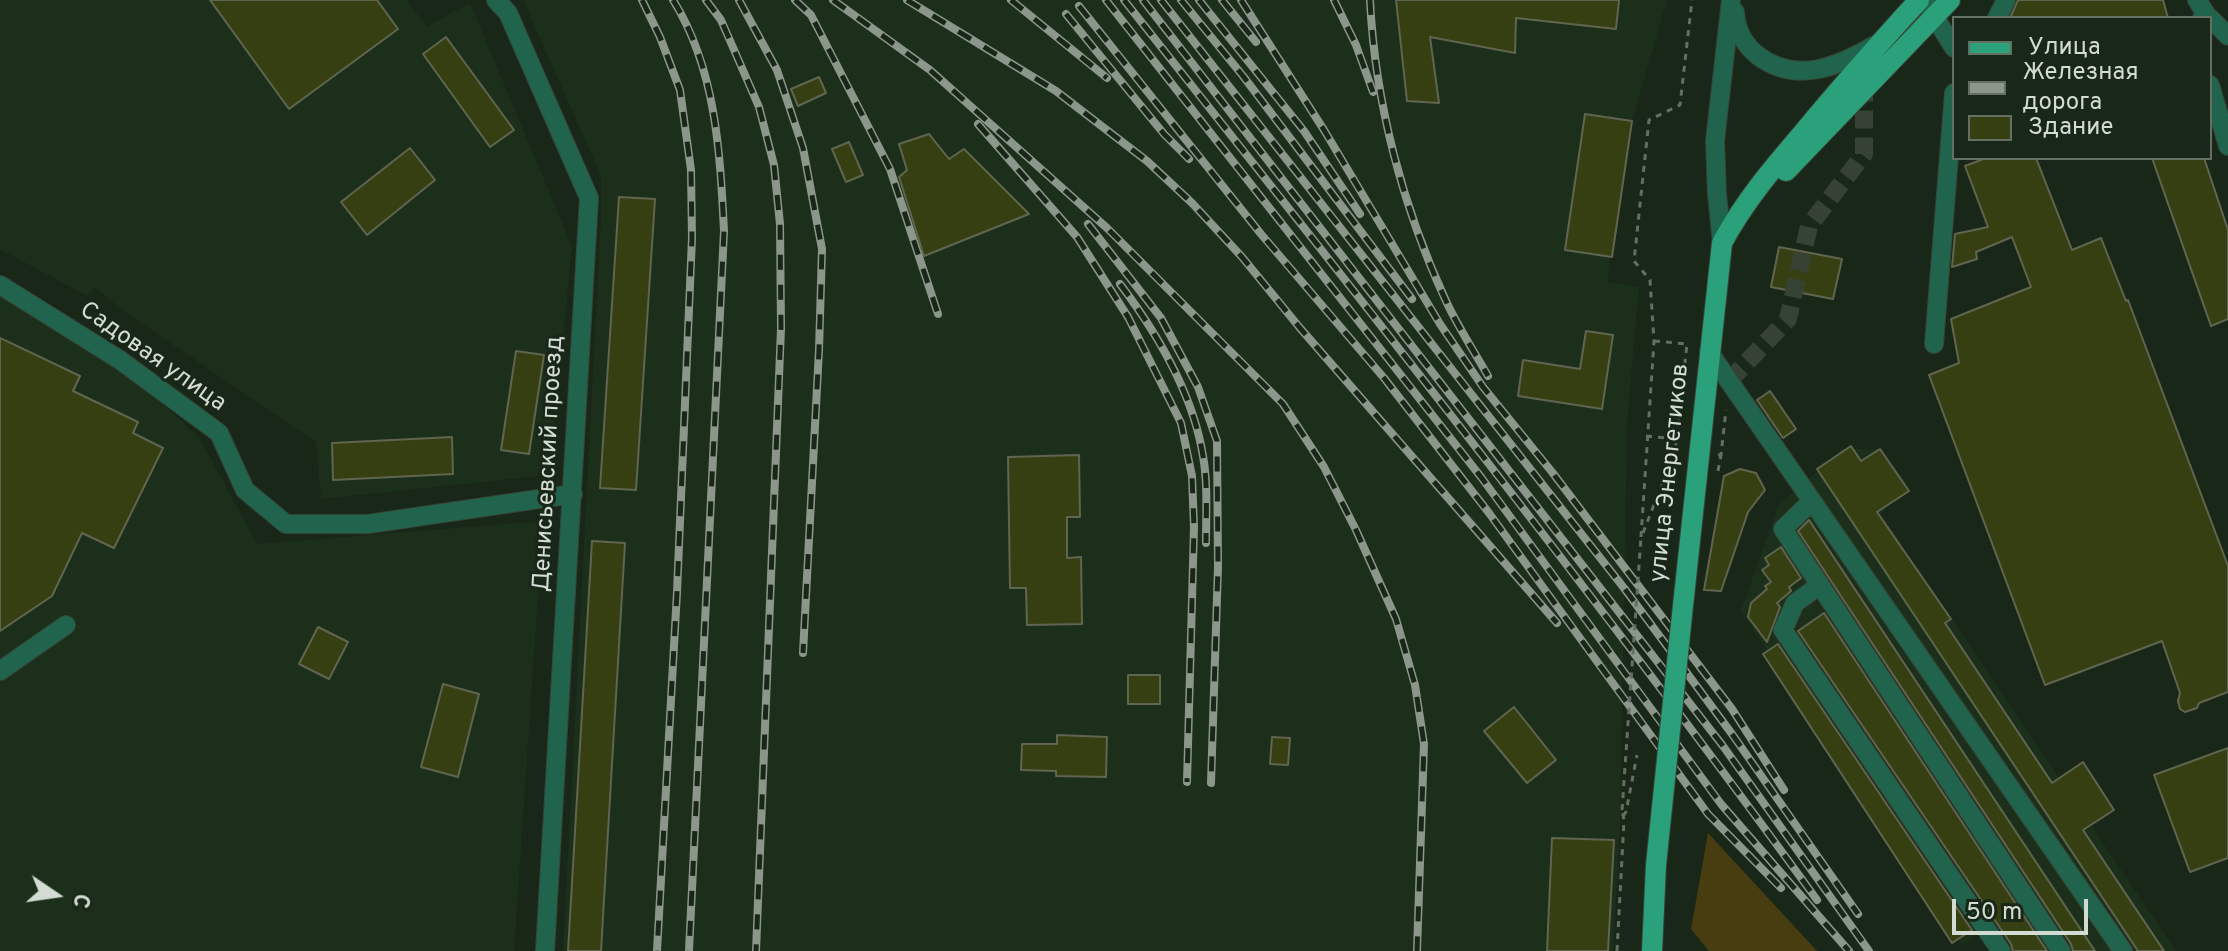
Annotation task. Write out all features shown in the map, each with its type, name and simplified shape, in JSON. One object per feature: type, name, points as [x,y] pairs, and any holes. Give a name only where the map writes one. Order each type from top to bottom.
[{"type":"main road","points":[[1722,243],[1737,215],[1761,183],[1857,68],[1884,39],[1932,4]]},
{"type":"main road","points":[[1722,243],[1932,4]]},
{"type":"main road","name":"улица Энергетиков","points":[[1652,951],[1656,865],[1722,243]]},
{"type":"street","name":"Денисьевский проезд","points":[[496,0],[508,13],[589,198],[545,951]]},
{"type":"street","points":[[1733,0],[1736,26],[1742,37],[1748,47],[1772,66],[1798,72],[1821,69],[1848,61],[1884,39]]},
{"type":"street","name":"улица Энергетиков","points":[[1722,243],[1715,141],[1733,0]]},
{"type":"street","points":[[1932,4],[1952,44]]},
{"type":"street","points":[[2212,21],[2228,36]]},
{"type":"street","points":[[2212,85],[2228,99]]},
{"type":"street","points":[[2212,90],[2228,146]]},
{"type":"street","points":[[1934,344],[1952,118]]},
{"type":"street","name":"Садовая улица","points":[[0,285],[120,360],[219,433],[245,490],[286,524],[368,524],[573,494]]},
{"type":"street","points":[[1709,352],[2123,951]]},
{"type":"street","points":[[1812,501],[1783,529],[2061,951]]},
{"type":"street","points":[[1820,585],[1795,603],[1783,630],[2001,951]]},
{"type":"street","points":[[0,671],[66,625]]},
{"type":"path","points":[[1617,951],[1622,810],[1654,341],[1650,280],[1634,261],[1649,120],[1680,105],[1692,0]]},
{"type":"path","points":[[1654,341],[1687,344],[1675,451]]},
{"type":"path","points":[[1646,436],[1676,439]]},
{"type":"path","points":[[1623,816],[1637,755]]},
{"type":"shaded area","points":[[0,0],[406,0],[427,26],[470,3],[572,246],[550,475],[321,499],[316,442],[122,310],[95,287],[87,296],[0,249]]},
{"type":"shaded area","points":[[523,0],[1667,0],[1632,121],[1607,282],[1639,287],[1627,425],[1620,825],[1613,951],[563,951],[601,176]]},
{"type":"shaded area","points":[[0,294],[122,367],[199,437],[257,544],[543,521],[514,951],[0,951]]},
{"type":"shaded area","points":[[1842,449],[1879,449],[1907,484],[1881,514],[2176,951],[1994,951],[1980,932],[1963,946],[1741,611],[1778,506]]},
{"type":"shaded area","points":[[1708,833],[1817,951],[1709,951],[1691,929]]},
{"type":"building","points":[[210,0],[377,0],[398,29],[289,109]]},
{"type":"building","points":[[1396,0],[1619,0],[1616,29],[1516,18],[1515,53],[1430,37],[1439,103],[1407,101]]},
{"type":"building","points":[[2018,0],[2163,0],[2167,16],[2011,16]]},
{"type":"building","points":[[446,37],[514,130],[490,147],[423,54]]},
{"type":"building","points":[[819,77],[826,93],[798,106],[791,89]]},
{"type":"building","points":[[1585,114],[1632,121],[1612,257],[1565,250]]},
{"type":"building","points":[[929,134],[949,159],[964,149],[1029,214],[924,256],[899,177],[907,170],[899,144]]},
{"type":"building","points":[[849,142],[863,175],[846,182],[832,149]]},
{"type":"building","points":[[410,148],[435,180],[367,235],[341,202]]},
{"type":"building","points":[[1981,160],[2037,160],[2072,250],[2101,238],[2128,300],[2228,566],[2228,692],[2199,703],[2197,708],[2185,712],[2180,709],[2180,693],[2162,641],[2045,685],[1929,375],[1959,363],[1951,319],[2031,287],[2012,237],[1976,252],[1977,259],[1952,267],[1955,234],[1988,227],[1965,166]]},
{"type":"building","points":[[2153,160],[2205,160],[2228,230],[2228,319],[2211,326]]},
{"type":"building","points":[[619,197],[655,199],[636,490],[600,488]]},
{"type":"building","points":[[1779,247],[1842,259],[1833,299],[1771,287]]},
{"type":"building","points":[[1586,331],[1613,335],[1602,409],[1518,396],[1523,360],[1580,369]]},
{"type":"building","points":[[0,338],[80,376],[73,391],[138,422],[133,433],[163,448],[114,548],[82,533],[52,596],[0,631]]},
{"type":"building","points":[[516,351],[544,355],[529,454],[501,450]]},
{"type":"building","points":[[1770,391],[1796,429],[1783,438],[1757,400]]},
{"type":"building","points":[[452,437],[453,474],[333,480],[332,443]]},
{"type":"building","points":[[1851,446],[1861,461],[1880,449],[1909,491],[1877,512],[1951,619],[1945,623],[2052,783],[2083,762],[2114,810],[2083,830],[2164,951],[2138,951],[1817,469]]},
{"type":"building","points":[[1079,455],[1080,517],[1067,517],[1067,558],[1081,557],[1082,624],[1027,625],[1026,588],[1010,588],[1008,457]]},
{"type":"building","points":[[1740,469],[1756,473],[1765,490],[1748,512],[1721,591],[1704,590],[1724,476]]},
{"type":"building","points":[[1809,520],[2095,951],[2073,951],[1798,531]]},
{"type":"building","points":[[592,541],[625,543],[601,951],[568,951]]},
{"type":"building","points":[[1781,547],[1801,578],[1789,587],[1791,591],[1777,603],[1780,607],[1767,642],[1748,617],[1751,603],[1771,582],[1762,570],[1769,565],[1765,558]]},
{"type":"building","points":[[1824,613],[2047,951],[2013,951],[1798,631]]},
{"type":"building","points":[[318,627],[348,642],[329,679],[299,664]]},
{"type":"building","points":[[1778,644],[1972,930],[1952,943],[1763,654]]},
{"type":"building","points":[[1128,675],[1160,675],[1160,704],[1128,704]]},
{"type":"building","points":[[443,684],[479,694],[458,777],[421,767]]},
{"type":"building","points":[[1514,707],[1556,760],[1527,783],[1484,731]]},
{"type":"building","points":[[1057,735],[1107,737],[1106,777],[1056,776],[1056,771],[1021,770],[1022,744],[1057,744]]},
{"type":"building","points":[[1272,737],[1290,738],[1288,765],[1270,764]]},
{"type":"building","points":[[2228,748],[2228,858],[2190,872],[2154,775]]},
{"type":"building","points":[[1552,838],[1614,840],[1608,951],[1547,951]]},
{"type":"tunnel","points":[[1729,381],[1788,319],[1809,226],[1864,154],[1864,90]]},
{"type":"railway","points":[[642,0],[680,90],[691,170],[692,238],[677,592],[657,951]]},
{"type":"railway","points":[[673,0],[699,54],[707,83],[717,141],[724,231],[689,951]]},
{"type":"railway","points":[[706,0],[721,20],[759,107],[774,165],[780,224],[781,328],[756,951]]},
{"type":"railway","points":[[739,0],[777,70],[803,148],[822,249],[803,653]]},
{"type":"railway","points":[[795,0],[811,15],[890,169],[938,314]]},
{"type":"railway","points":[[833,0],[930,70],[1107,228],[1283,404],[1324,467],[1396,619],[1415,685],[1424,744],[1417,951]]},
{"type":"railway","points":[[907,0],[1056,91],[1147,161],[1192,203],[1557,623]]},
{"type":"railway","points":[[1011,0],[1107,78]]},
{"type":"railway","points":[[1106,0],[1481,477],[1721,804],[1849,951]]},
{"type":"railway","points":[[1124,0],[1562,559],[1817,900]]},
{"type":"railway","points":[[1143,0],[1723,746],[1869,951]]},
{"type":"railway","points":[[1161,0],[1624,588],[1732,734],[1858,914]]},
{"type":"railway","points":[[1181,0],[1243,76],[1412,299]]},
{"type":"railway","points":[[1199,0],[1304,131],[1360,214]]},
{"type":"railway","points":[[1222,0],[1256,42]]},
{"type":"railway","points":[[1241,0],[1324,130],[1440,324],[1483,387],[1552,472],[1732,709],[1784,790]]},
{"type":"railway","points":[[1334,0],[1356,45],[1373,92]]},
{"type":"railway","points":[[1370,0],[1378,77],[1404,192],[1446,301],[1488,376]]},
{"type":"railway","points":[[1079,6],[1261,234],[1384,378],[1489,513],[1708,814],[1781,888]]},
{"type":"railway","points":[[1066,14],[1164,134],[1189,159]]},
{"type":"railway","points":[[978,124],[1077,237],[1128,317],[1181,423],[1192,476],[1194,527],[1187,782]]},
{"type":"railway","points":[[1088,224],[1161,318],[1198,387],[1217,441],[1218,567],[1211,783]]},
{"type":"railway","points":[[1120,284],[1172,365],[1191,410],[1205,467],[1206,543]]}]
